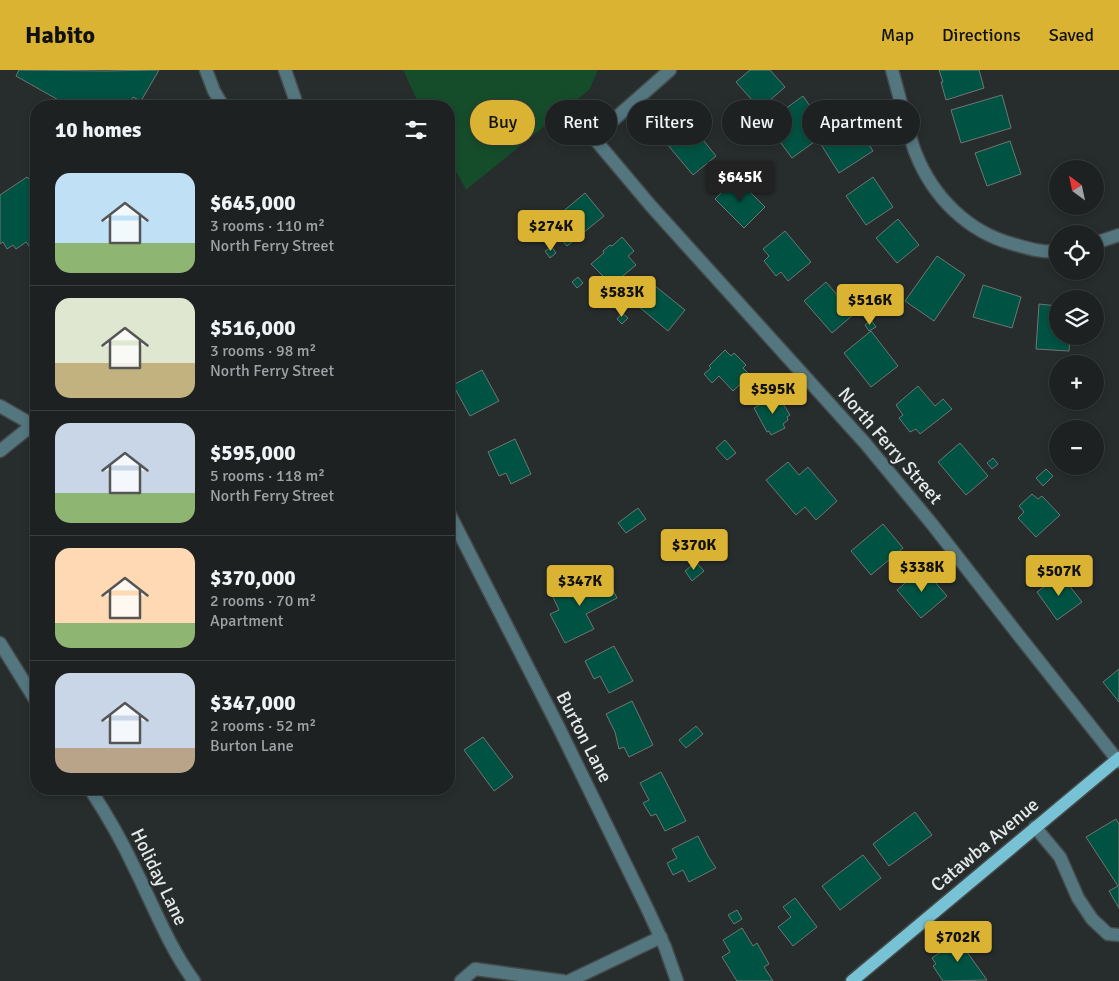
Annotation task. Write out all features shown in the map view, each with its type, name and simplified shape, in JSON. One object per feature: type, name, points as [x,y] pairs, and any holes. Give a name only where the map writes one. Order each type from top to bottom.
[{"type":"main road","name":"Catawba Avenue","points":[[852,981],[1118,760]]},
{"type":"street","points":[[206,70],[219,100]]},
{"type":"street","points":[[285,70],[294,100]]},
{"type":"street","points":[[617,117],[670,70]]},
{"type":"street","points":[[892,70],[915,153],[922,168],[949,206],[965,221],[984,233],[1004,242],[1049,252]]},
{"type":"street","name":"North Ferry Street","points":[[600,145],[658,213],[865,443],[932,524],[1118,760]]},
{"type":"street","points":[[1104,240],[1119,235]]},
{"type":"street","points":[[0,406],[30,421]]},
{"type":"street","points":[[0,451],[30,428]]},
{"type":"street","name":"Burton Lane","points":[[455,525],[559,728],[661,937],[677,981]]},
{"type":"street","points":[[0,643],[30,691]]},
{"type":"street","name":"Holiday Lane","points":[[94,795],[111,822],[184,968],[194,981]]},
{"type":"street","points":[[1035,828],[1060,857],[1078,898],[1092,919],[1108,934],[1119,935]]},
{"type":"street","points":[[569,981],[661,937]]},
{"type":"street","points":[[475,969],[487,981]]},
{"type":"street","points":[[461,981],[475,969],[564,981]]},
{"type":"green space","points":[[403,70],[598,70],[589,90],[577,100],[545,100],[545,126],[535,134],[535,100],[470,100],[470,145],[521,145],[466,190],[455,169],[455,100],[417,100]]},
{"type":"building","points":[[19,70],[159,70],[142,100],[133,97],[131,100],[58,100],[16,76]]},
{"type":"building","points":[[750,70],[770,70],[785,87],[770,100],[752,100],[736,82]]},
{"type":"building","points":[[939,70],[979,70],[984,88],[946,100]]},
{"type":"building","points":[[1002,95],[1011,128],[961,143],[951,110]]},
{"type":"building","points":[[803,96],[806,100],[802,100],[802,145],[810,145],[792,158],[782,145],[792,145],[792,104]]},
{"type":"building","points":[[1010,141],[1021,174],[987,186],[975,153]]},
{"type":"building","points":[[668,145],[707,145],[716,156],[693,175]]},
{"type":"building","points":[[821,145],[869,145],[873,151],[839,173]]},
{"type":"building","points":[[734,164],[738,171],[732,175],[727,168]]},
{"type":"building","points":[[27,177],[30,180],[30,247],[26,242],[16,249],[13,245],[7,249],[3,242],[0,244],[0,195]]},
{"type":"building","points":[[873,177],[893,207],[866,225],[846,196]]},
{"type":"building","points":[[736,178],[765,207],[744,228],[715,199]]},
{"type":"building","points":[[585,193],[604,216],[567,246],[548,224]]},
{"type":"building","points":[[898,219],[919,245],[897,263],[876,238]]},
{"type":"building","points":[[785,231],[811,262],[788,281],[781,272],[776,276],[764,261],[769,256],[763,249]]},
{"type":"building","points":[[622,237],[634,251],[628,256],[636,265],[612,285],[591,264],[604,253],[603,251]]},
{"type":"building","points":[[552,247],[556,253],[550,258],[545,251]]},
{"type":"building","points":[[937,256],[965,275],[934,321],[905,301]]},
{"type":"building","points":[[578,277],[583,283],[577,288],[572,282]]},
{"type":"building","points":[[826,282],[854,314],[832,333],[804,301]]},
{"type":"building","points":[[983,285],[1021,297],[1012,328],[973,317]]},
{"type":"building","points":[[655,286],[685,310],[668,331],[638,306]]},
{"type":"building","points":[[1039,304],[1049,305],[1049,345],[1069,345],[1069,351],[1036,349]]},
{"type":"building","points":[[622,313],[628,318],[622,324],[617,319]]},
{"type":"building","points":[[871,320],[876,327],[869,331],[865,325]]},
{"type":"building","points":[[871,331],[898,366],[871,387],[844,353]]},
{"type":"building","points":[[725,350],[731,356],[734,353],[746,365],[743,368],[750,375],[733,391],[719,376],[712,383],[704,374],[711,368],[709,366]]},
{"type":"building","points":[[482,370],[499,401],[470,416],[455,389],[455,384]]},
{"type":"building","points":[[918,386],[935,406],[943,399],[952,409],[920,434],[916,429],[910,432],[899,418],[903,415],[896,405]]},
{"type":"building","points":[[775,396],[779,403],[782,402],[790,415],[783,424],[785,428],[771,435],[769,431],[767,432],[754,408]]},
{"type":"building","points":[[515,439],[531,474],[511,484],[506,473],[499,476],[488,452]]},
{"type":"building","points":[[725,440],[736,453],[727,460],[716,448]]},
{"type":"building","points":[[960,443],[988,476],[966,495],[938,462]]},
{"type":"building","points":[[993,458],[998,464],[992,469],[987,463]]},
{"type":"building","points":[[788,462],[799,475],[808,467],[837,501],[816,520],[805,507],[796,515],[766,480]]},
{"type":"building","points":[[1046,469],[1049,475],[1053,476],[1043,486],[1036,478]]},
{"type":"building","points":[[1032,494],[1038,499],[1042,496],[1060,515],[1036,537],[1018,518],[1024,512],[1019,506]]},
{"type":"building","points":[[638,508],[646,519],[626,533],[618,523]]},
{"type":"building","points":[[883,524],[903,548],[871,575],[851,551]]},
{"type":"building","points":[[696,562],[704,571],[692,581],[685,571]]},
{"type":"building","points":[[923,568],[947,596],[921,618],[897,590]]},
{"type":"building","points":[[605,575],[617,598],[586,614],[594,629],[565,643],[550,614],[559,610],[552,595],[573,584],[576,590]]},
{"type":"building","points":[[1061,575],[1082,602],[1057,620],[1037,592]]},
{"type":"building","points":[[614,646],[633,681],[609,693],[600,676],[594,679],[585,661]]},
{"type":"building","points":[[1119,669],[1119,702],[1103,682]]},
{"type":"building","points":[[632,701],[653,745],[629,757],[624,747],[619,749],[615,732],[606,714]]},
{"type":"building","points":[[696,726],[703,734],[686,748],[679,740]]},
{"type":"building","points":[[483,737],[513,777],[494,791],[464,750]]},
{"type":"building","points":[[661,772],[686,821],[665,831],[656,814],[651,816],[643,803],[649,800],[640,783]]},
{"type":"building","points":[[915,812],[932,835],[889,866],[873,844]]},
{"type":"building","points":[[1116,819],[1119,824],[1119,908],[1109,891],[1118,886],[1086,837]]},
{"type":"building","points":[[698,836],[716,868],[689,882],[683,870],[673,875],[667,863],[677,858],[672,849]]},
{"type":"building","points":[[863,855],[881,878],[840,910],[822,886]]},
{"type":"building","points":[[795,898],[817,927],[793,946],[778,927],[791,917],[783,907]]},
{"type":"building","points":[[737,910],[742,919],[734,924],[728,915]]},
{"type":"building","points":[[742,928],[753,946],[757,943],[769,964],[764,967],[773,981],[737,981],[722,957],[730,952],[723,940]]},
{"type":"building","points":[[965,936],[974,947],[967,952],[987,980],[943,981],[933,966],[936,964],[932,958]]}]
